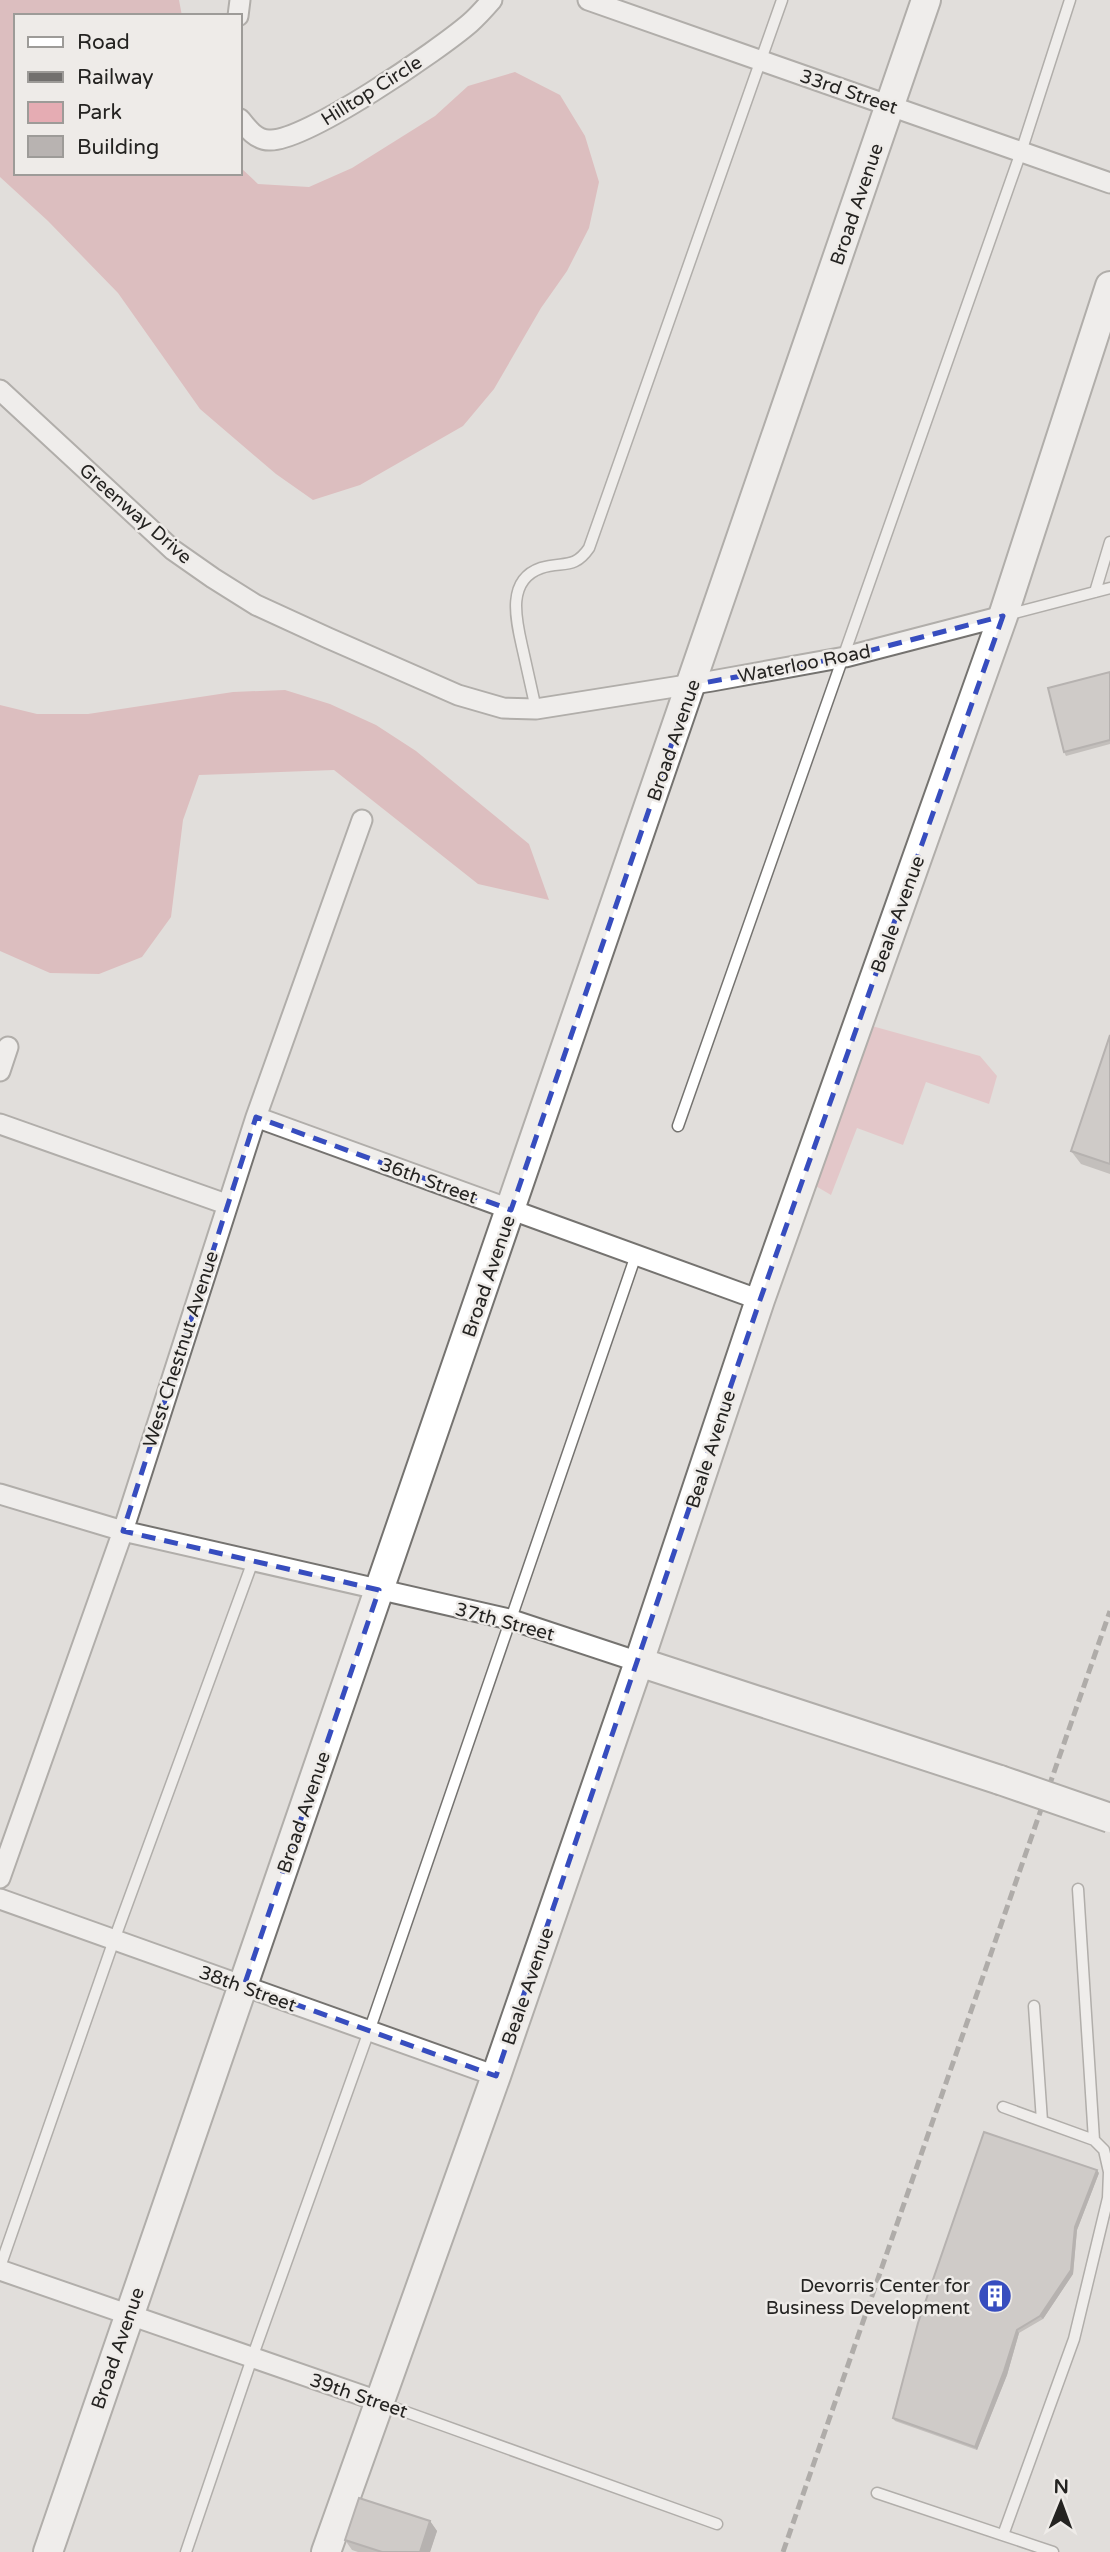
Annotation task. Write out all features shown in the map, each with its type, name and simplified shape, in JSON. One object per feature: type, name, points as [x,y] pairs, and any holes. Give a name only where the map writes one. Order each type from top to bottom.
[{"type":"street","name":"Hilltop Circle","points":[[242,122],[251,133],[267,141],[285,139],[309,129],[419,62],[471,23],[492,0]]},
{"type":"street","name":"33rd Street","points":[[588,0],[642,9],[761,61],[1110,183]]},
{"type":"street","name":"Broad Avenue","points":[[48,2552],[926,0]]},
{"type":"street","name":"Beale Avenue","points":[[1100,337],[1110,286]]},
{"type":"street","name":"Beale Avenue","points":[[326,2552],[496,2076],[760,1300],[1110,313]]},
{"type":"street","name":"Greenway Drive","points":[[0,390],[173,550],[256,605],[399,670]]},
{"type":"street","name":"Waterloo Road","points":[[399,670],[458,695],[503,708],[536,709],[692,685],[845,657],[1003,616]]},
{"type":"street","name":"West Chestnut Avenue","points":[[0,1878],[122,1531],[226,1204],[362,820]]},
{"type":"street","points":[[0,1071],[8,1047]]},
{"type":"street","name":"36th Street","points":[[256,1117],[760,1300]]},
{"type":"street","points":[[0,1124],[226,1204]]},
{"type":"street","name":"37th Street","points":[[0,1494],[122,1531],[509,1619],[1110,1818]]},
{"type":"street","name":"38th Street","points":[[0,1899],[496,2076]]},
{"type":"street","name":"39th Street","points":[[0,2269],[381,2402]]},
{"type":"lane","points":[[536,709],[515,614],[520,586],[540,568],[581,560],[589,548],[782,0]]},
{"type":"lane","points":[[678,1126],[1021,152],[1070,0]]},
{"type":"lane","points":[[1095,592],[1110,542]]},
{"type":"lane","points":[[1003,616],[1110,588]]},
{"type":"lane","points":[[186,2552],[369,2031],[636,1255]]},
{"type":"lane","points":[[0,2269],[114,1940],[253,1561]]},
{"type":"lane","points":[[1078,1889],[1094,2140]]},
{"type":"lane","points":[[1034,2006],[1042,2121]]},
{"type":"lane","points":[[1003,2107],[1094,2140],[1104,2150],[1109,2172],[1108,2198],[1074,2339],[1003,2535]]},
{"type":"lane","name":"39th Street","points":[[381,2402],[716,2524]]},
{"type":"lane","points":[[877,2493],[1054,2552]]},
{"type":"highlighted area","points":[[1003,616],[760,1300],[496,2076],[244,1986],[379,1590],[123,1531],[256,1117],[511,1210],[692,685],[845,657]]},
{"type":"green space","points":[[872,1026],[980,1056],[997,1076],[989,1104],[926,1082],[903,1145],[857,1128],[831,1195],[814,1185]]},
{"type":"shaded area","points":[[0,0],[179,0],[182,14],[14,14],[14,175],[242,175],[242,169],[258,184],[309,187],[352,168],[435,116],[468,86],[515,72],[560,95],[585,136],[599,182],[589,228],[567,271],[541,308],[494,389],[463,426],[360,485],[313,500],[276,474],[200,409],[118,293],[48,221],[0,177]]},
{"type":"shaded area","points":[[285,690],[330,704],[376,725],[416,751],[529,844],[549,900],[478,884],[334,770],[199,775],[183,820],[171,917],[142,957],[99,974],[50,973],[0,951],[0,705],[37,714],[88,714],[233,692]]},
{"type":"building","points":[[1110,672],[1110,740],[1064,752],[1048,688]]},
{"type":"building","points":[[1110,1035],[1110,1164],[1071,1151]]},
{"type":"building","name":"Devorris Center for Business Development","points":[[984,2132],[1097,2170],[1075,2227],[1071,2270],[1040,2316],[1017,2330],[975,2447],[893,2418],[918,2323]]},
{"type":"building","points":[[359,2498],[430,2521],[420,2552],[382,2552],[345,2540]]},
{"type":"railway","points":[[783,2552],[1110,1611]]},
{"type":"place","name":"Devorris Center for Business Development","points":[[995,2296]]}]
